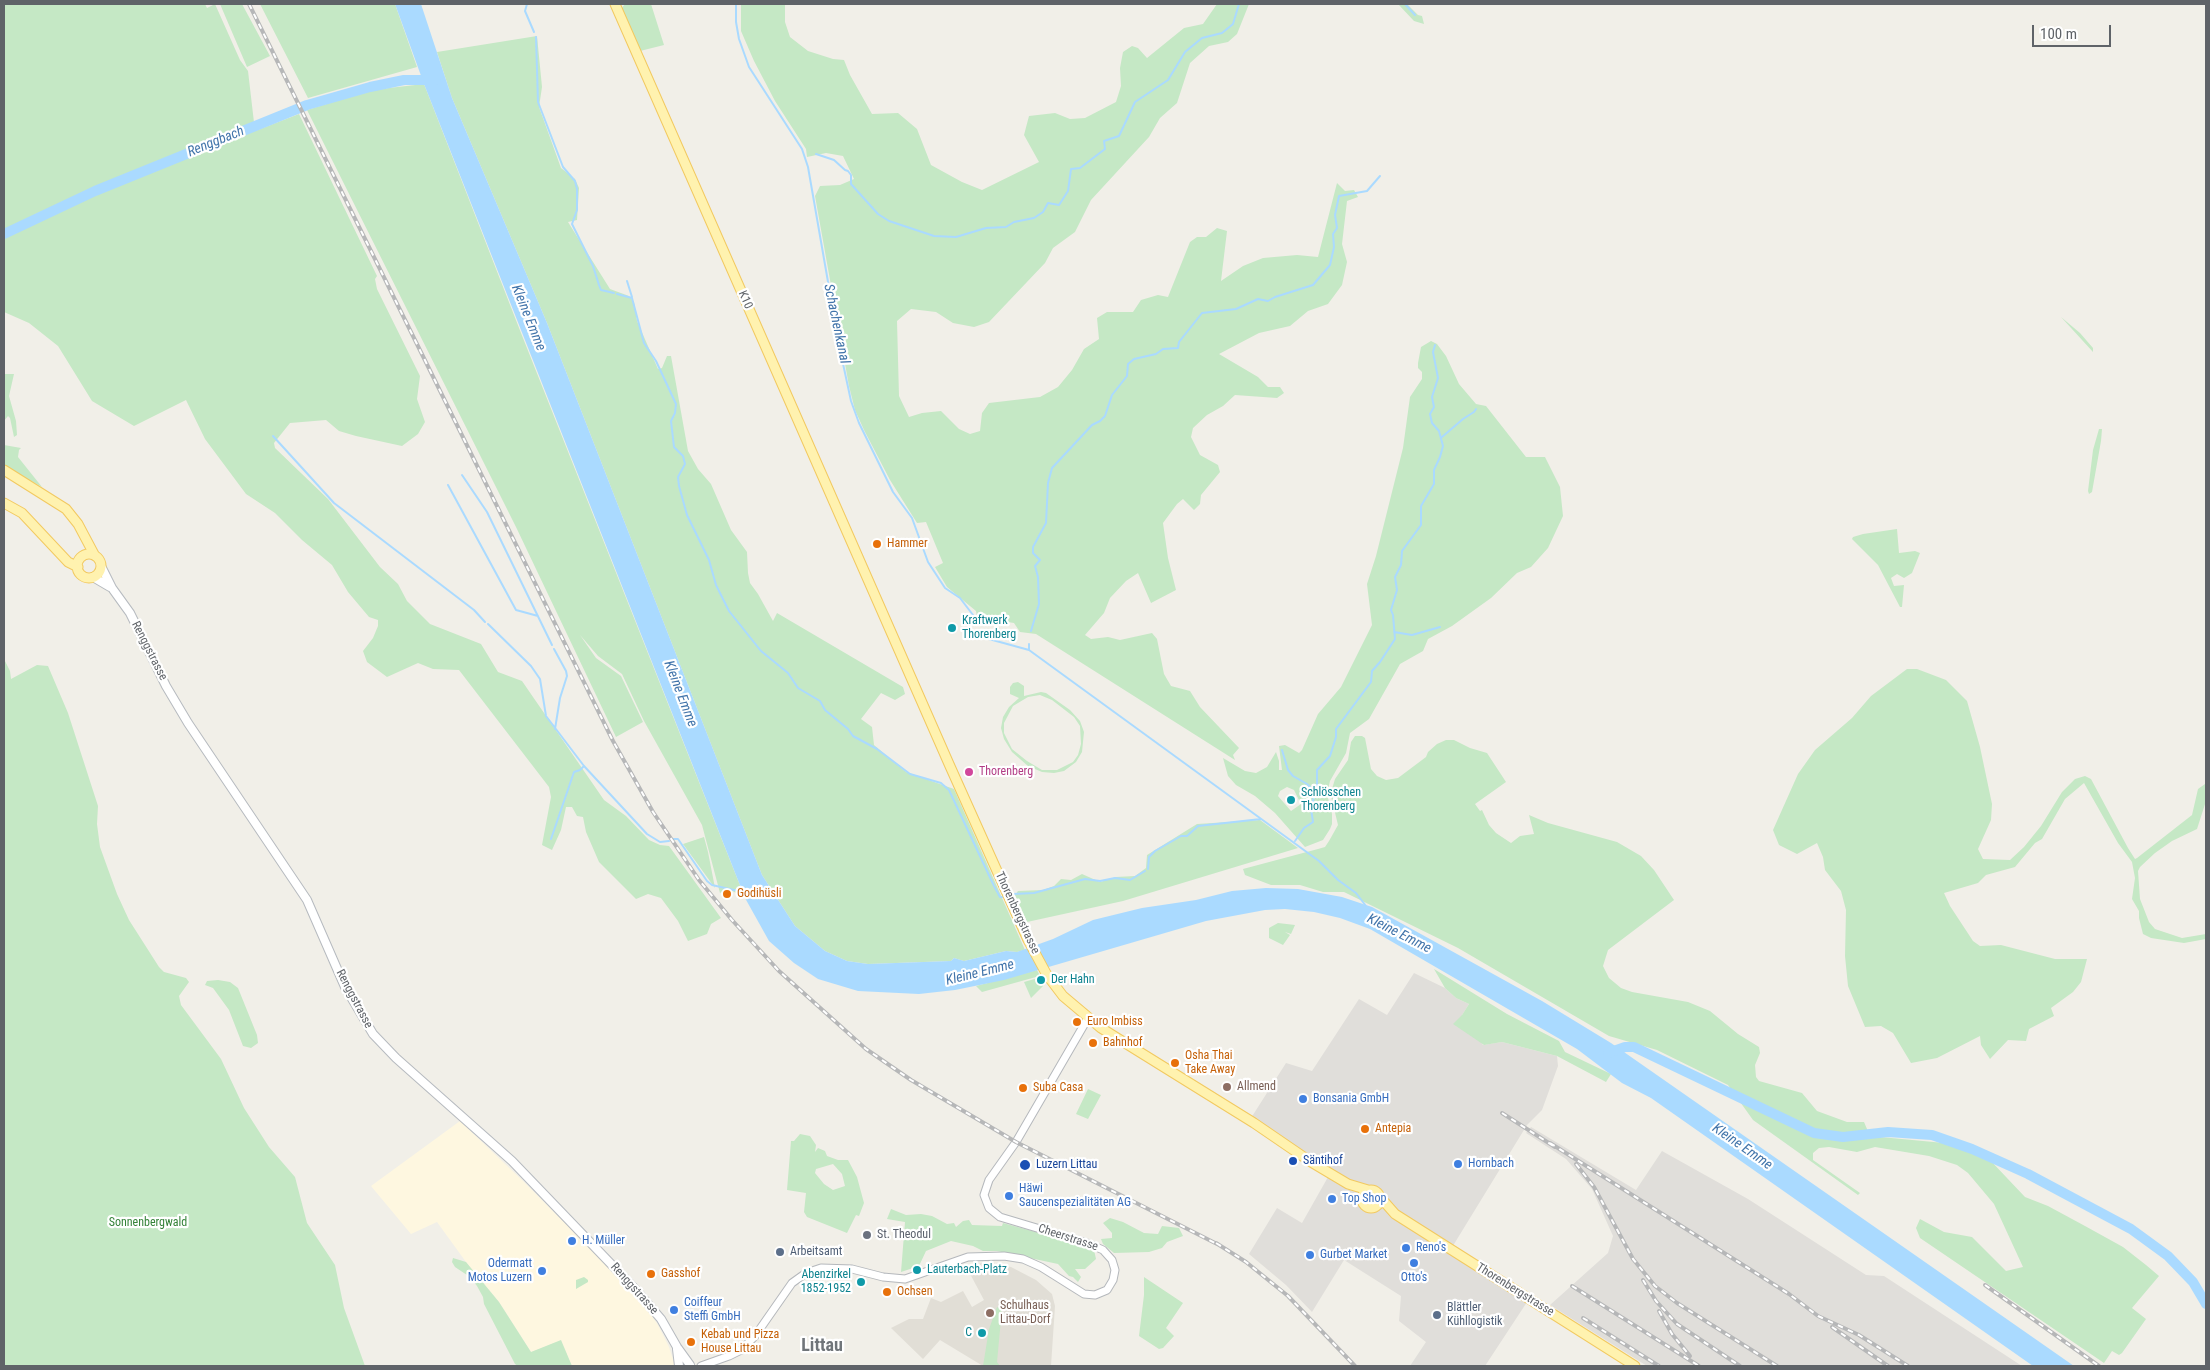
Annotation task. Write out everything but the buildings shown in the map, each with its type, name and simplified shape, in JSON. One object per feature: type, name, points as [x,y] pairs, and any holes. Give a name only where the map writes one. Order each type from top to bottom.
[{"type":"main road","name":"K10","points":[[615,4],[874,596]]},
{"type":"main road","points":[[4,470],[61,505],[76,521],[101,566],[99,573],[93,577],[83,576],[80,561],[82,533]]},
{"type":"main road","points":[[4,503],[28,518],[69,563],[80,561],[89,554],[95,556]]},
{"type":"main road","name":"Renggstrasse","points":[[101,566],[112,588],[124,602],[166,686],[188,723],[307,900],[345,987],[373,1034],[396,1058],[512,1161],[651,1306],[667,1329],[686,1366]]},
{"type":"main road","name":"Renggstrasse","points":[[93,577],[112,588]]},
{"type":"main road","name":"Thorenbergstrasse","points":[[874,596],[1028,940],[1047,975],[1063,996],[1088,1018],[1348,1184],[1368,1190]]},
{"type":"main road","name":"Thorenbergstrasse","points":[[1348,1184],[1362,1200]]},
{"type":"main road","points":[[1368,1190],[1375,1190],[1380,1197],[1378,1204],[1374,1208],[1366,1206],[1362,1200],[1363,1194],[1368,1190]]},
{"type":"main road","name":"Thorenbergstrasse","points":[[1380,1197],[1395,1214],[1635,1366]]},
{"type":"main road","name":"Thorenbergstrasse","points":[[1374,1208],[1395,1214]]},
{"type":"street","name":"Cheerstrasse","points":[[701,1366],[741,1350],[754,1336],[792,1283],[806,1273],[831,1267],[853,1269],[892,1279],[908,1278],[962,1259],[995,1255],[1017,1258],[1042,1267],[1084,1294],[1097,1295],[1109,1288],[1114,1278],[1115,1268],[1110,1257],[1103,1250],[1087,1243],[1000,1217],[988,1208],[984,1195],[989,1180],[1016,1142],[1088,1018]]},
{"type":"shaded area","points":[[1414,973],[1445,988],[1456,998],[1469,1004],[1462,1015],[1483,1045],[1502,1042],[1557,1056],[1558,1066],[1542,1110],[1527,1125],[1451,1249],[1529,1299],[1485,1366],[1410,1366],[1426,1342],[1399,1321],[1401,1296],[1344,1260],[1312,1312],[1286,1285],[1249,1254],[1277,1208],[1302,1223],[1328,1177],[1251,1118],[1286,1063],[1312,1071],[1359,999],[1387,1015]]},
{"type":"shaded area","points":[[460,1121],[524,1182],[642,1301],[658,1325],[669,1347],[675,1366],[572,1366],[561,1341],[531,1352],[499,1302],[466,1262],[437,1222],[411,1234],[371,1186]]},
{"type":"shaded area","points":[[1531,1127],[1636,1190],[1662,1151],[1748,1199],[1866,1275],[1884,1276],[2022,1366],[1647,1366],[1550,1305],[1608,1253],[1613,1236],[1592,1189],[1566,1159],[1526,1133]]},
{"type":"shaded area","name":"Schulhaus Littau-Dorf","points":[[981,1263],[1011,1267],[1036,1280],[1052,1294],[1055,1306],[1051,1366],[983,1366],[940,1340],[923,1359],[891,1328],[909,1319],[923,1319],[931,1298],[941,1302],[963,1291],[972,1307],[984,1300],[968,1270]]},
{"type":"green space","points":[[4,4],[205,4],[207,8],[215,4],[240,60],[248,71],[255,131],[299,114],[377,276],[375,279],[377,289],[420,376],[417,399],[425,422],[418,434],[402,446],[339,431],[326,420],[290,423],[274,443],[275,448],[328,499],[380,567],[398,584],[407,601],[430,624],[481,644],[498,672],[522,681],[604,800],[626,816],[649,840],[660,845],[669,846],[721,918],[711,924],[707,934],[688,941],[678,921],[661,898],[648,894],[636,899],[599,862],[586,832],[583,817],[577,816],[572,807],[566,807],[561,830],[552,850],[542,845],[551,797],[549,787],[459,670],[433,669],[418,663],[387,677],[367,662],[363,651],[373,638],[378,626],[378,620],[369,617],[348,592],[332,565],[302,540],[275,513],[246,494],[205,439],[186,400],[134,426],[92,401],[58,346],[29,323],[4,312]]},
{"type":"green space","points":[[220,4],[242,4],[270,56],[247,67]]},
{"type":"green space","points":[[260,4],[395,4],[417,67],[308,98]]},
{"type":"green space","points":[[625,4],[651,4],[664,45],[640,51],[621,9]]},
{"type":"green space","points":[[741,4],[785,4],[785,22],[790,37],[808,51],[833,59],[844,60],[850,75],[872,114],[898,113],[917,129],[931,165],[962,182],[982,190],[1039,162],[1024,135],[1029,116],[1055,113],[1070,119],[1085,118],[1116,102],[1121,86],[1120,68],[1123,52],[1132,46],[1138,48],[1147,58],[1184,28],[1203,24],[1217,4],[1249,4],[1237,34],[1228,42],[1209,46],[1190,63],[1177,103],[1160,118],[1149,137],[1091,200],[1075,232],[1053,248],[1045,263],[989,322],[974,327],[953,323],[936,312],[911,309],[897,321],[899,396],[909,417],[922,413],[941,411],[959,429],[970,434],[980,431],[982,413],[989,403],[1040,397],[1058,387],[1072,370],[1084,349],[1099,339],[1097,318],[1107,312],[1133,312],[1141,300],[1158,295],[1168,297],[1190,242],[1197,237],[1206,237],[1217,228],[1227,231],[1221,281],[1243,266],[1263,258],[1297,255],[1318,257],[1337,183],[1345,191],[1354,190],[1358,197],[1347,201],[1342,244],[1347,262],[1342,285],[1328,304],[1308,311],[1290,326],[1259,333],[1219,354],[1258,377],[1268,387],[1280,387],[1284,393],[1277,398],[1235,395],[1223,406],[1207,415],[1193,428],[1191,437],[1200,455],[1218,465],[1220,472],[1201,495],[1200,504],[1194,510],[1183,499],[1163,523],[1168,558],[1176,590],[1151,603],[1138,573],[1126,581],[1110,598],[1104,613],[1085,635],[1091,639],[1108,637],[1120,640],[1152,633],[1157,639],[1164,674],[1171,686],[1190,691],[1200,707],[1239,748],[1233,755],[1235,760],[1036,634],[1020,632],[1014,623],[977,617],[976,611],[947,587],[935,567],[943,563],[926,522],[917,523],[890,480],[855,410],[849,386],[815,196],[820,186],[840,185],[854,179],[843,156],[826,153],[807,157],[806,149],[775,101],[741,31]]},
{"type":"green space","points":[[1398,4],[1407,4],[1418,15],[1422,16],[1424,24],[1414,21]]},
{"type":"green space","points":[[537,36],[542,87],[539,107],[561,168],[575,179],[579,188],[577,220],[568,222],[610,289],[629,296],[634,302],[637,321],[658,369],[662,368],[667,356],[671,356],[688,451],[698,469],[711,484],[731,530],[747,552],[750,583],[773,621],[777,613],[903,687],[905,694],[895,700],[881,693],[861,719],[872,727],[874,745],[906,772],[954,789],[1025,950],[1017,952],[1006,951],[964,961],[954,958],[951,961],[868,964],[847,961],[825,951],[795,926],[762,875],[547,323],[452,98],[437,52]]},
{"type":"green space","points":[[424,84],[745,898],[727,888],[720,893],[702,825],[644,721],[622,674],[598,656],[580,635],[596,658],[621,676],[643,722],[616,737],[516,527],[307,110],[371,90]]},
{"type":"green space","points":[[2061,317],[2080,333],[2093,348],[2093,352]]},
{"type":"green space","points":[[1431,341],[1437,344],[1446,356],[1459,384],[1476,404],[1486,406],[1526,457],[1545,457],[1560,487],[1563,516],[1548,548],[1531,567],[1517,573],[1491,598],[1452,626],[1428,639],[1423,651],[1400,664],[1369,719],[1350,733],[1346,753],[1330,781],[1327,794],[1332,814],[1330,829],[1323,840],[1305,847],[1275,813],[1255,796],[1236,785],[1228,776],[1223,758],[1245,771],[1256,773],[1267,767],[1276,752],[1279,770],[1282,770],[1279,746],[1285,745],[1299,753],[1302,750],[1318,714],[1341,687],[1372,625],[1367,584],[1376,556],[1403,448],[1410,397],[1422,379],[1422,372],[1418,368],[1421,347]],"holes":[[[1287,787],[1294,790],[1301,804],[1291,811],[1278,796],[1280,791]]]},
{"type":"green space","points":[[4,374],[14,374],[9,396],[16,421],[17,435],[14,437],[10,418],[8,416],[4,421]]},
{"type":"green space","points":[[2099,429],[2102,429],[2101,441],[2092,492],[2089,494],[2093,450]]},
{"type":"green space","points":[[4,445],[21,448],[18,457],[42,487],[4,466]]},
{"type":"green space","points":[[1897,529],[1899,553],[1915,551],[1920,553],[1912,573],[1904,578],[1897,574],[1891,578],[1894,586],[1904,585],[1902,607],[1900,607],[1878,565],[1852,539],[1863,534]]},
{"type":"green space","name":"Sonnenbergwald","points":[[4,659],[10,671],[11,679],[37,665],[48,666],[68,713],[98,806],[97,824],[100,847],[117,894],[129,920],[159,967],[164,972],[186,978],[189,982],[179,996],[181,1005],[221,1059],[244,1108],[269,1147],[295,1177],[307,1223],[335,1265],[344,1308],[365,1366],[4,1366]]},
{"type":"green space","points":[[1907,669],[1917,669],[1946,680],[1967,701],[1980,747],[1992,804],[1991,820],[1978,849],[1983,859],[2010,860],[2024,847],[2041,826],[2062,792],[2075,779],[2085,776],[2091,779],[2135,859],[2192,815],[2198,789],[2205,784],[2206,801],[2197,829],[2172,841],[2155,853],[2138,871],[2140,899],[2149,922],[2155,929],[2182,938],[2206,934],[2206,939],[2184,943],[2151,938],[2143,934],[2139,911],[2132,899],[2135,878],[2132,862],[2118,843],[2084,783],[2065,799],[2042,839],[2035,843],[2015,867],[1986,875],[1978,883],[1944,893],[1950,906],[1973,941],[1980,946],[2001,945],[2055,959],[2087,959],[2081,982],[2073,992],[2051,1008],[2054,1016],[2029,1029],[2026,1041],[2008,1040],[1990,1059],[1981,1045],[1980,1036],[1937,1058],[1911,1063],[1893,1033],[1881,1026],[1865,1027],[1848,986],[1845,956],[1846,910],[1841,891],[1825,870],[1823,857],[1817,843],[1797,854],[1779,845],[1773,830],[1798,774],[1815,750],[1852,718],[1871,696]]},
{"type":"green space","points":[[1018,682],[1024,686],[1024,696],[1041,692],[1046,693],[1070,710],[1080,721],[1084,732],[1082,752],[1076,762],[1064,771],[1054,773],[1042,772],[1028,766],[1012,752],[1004,739],[1001,728],[1003,717],[1009,707],[1019,698],[1010,694],[1010,687],[1013,683]],"holes":[[[1040,695],[1052,700],[1074,717],[1080,726],[1081,744],[1078,755],[1073,762],[1057,770],[1042,770],[1012,749],[1004,733],[1004,723],[1013,706],[1028,697]]]},
{"type":"green space","points":[[1355,736],[1365,738],[1371,769],[1377,776],[1386,780],[1398,778],[1426,757],[1428,752],[1437,744],[1446,740],[1454,740],[1470,748],[1487,753],[1506,782],[1475,804],[1480,811],[1482,810],[1489,825],[1496,833],[1511,843],[1520,836],[1534,834],[1529,815],[1548,823],[1617,842],[1641,856],[1654,870],[1674,900],[1608,950],[1603,966],[1609,978],[1621,988],[1632,992],[1688,1002],[1710,1011],[1738,1034],[1759,1047],[1760,1053],[1755,1065],[1756,1077],[1759,1081],[1802,1093],[1817,1111],[1847,1122],[1864,1122],[1870,1136],[1944,1143],[1989,1159],[2025,1197],[2048,1206],[2123,1247],[2159,1276],[2132,1308],[2146,1319],[2122,1353],[2119,1355],[2112,1351],[2104,1363],[1920,1238],[1916,1228],[1920,1219],[1944,1232],[1972,1237],[2006,1271],[2023,1267],[1994,1204],[1968,1173],[1957,1165],[1929,1156],[1875,1147],[1857,1152],[1829,1147],[1819,1148],[1813,1153],[1813,1160],[1860,1193],[1858,1195],[1753,1120],[1728,1085],[1657,1050],[1609,1036],[1458,948],[1344,892],[1323,892],[1300,885],[1271,885],[1245,875],[1243,869],[1325,847],[1338,825],[1331,796],[1332,789],[1335,779],[1348,760],[1351,742]]},
{"type":"green space","points":[[1260,820],[1298,848],[1123,901],[1027,922],[1015,895],[1018,891],[1043,890],[1054,886],[1061,879],[1071,880],[1082,874],[1100,882],[1116,877],[1135,876],[1146,868],[1147,855],[1197,824]]},
{"type":"green space","points":[[704,837],[708,852],[715,888],[683,844]]},
{"type":"green space","points":[[1278,923],[1295,925],[1291,934],[1285,932],[1290,935],[1283,945],[1269,938],[1269,928]]},
{"type":"green space","points":[[1434,969],[1507,1014],[1559,1041],[1565,1052],[1611,1074],[1606,1082],[1557,1056],[1502,1042],[1484,1045],[1453,1024],[1469,1004],[1456,998],[1445,988]]},
{"type":"green space","points":[[1037,970],[1041,978],[1036,977],[982,992],[976,986]]},
{"type":"green space","points":[[1038,978],[1044,982],[1043,986],[1031,998],[1024,982]]},
{"type":"green space","points":[[207,981],[230,982],[238,988],[257,1035],[258,1043],[251,1048],[243,1046],[229,1010],[213,988],[205,985]]},
{"type":"green space","points":[[1088,1089],[1101,1095],[1088,1119],[1076,1114]]},
{"type":"green space","points":[[800,1134],[810,1136],[816,1145],[815,1152],[818,1148],[825,1151],[827,1156],[838,1160],[848,1160],[857,1177],[864,1203],[859,1216],[856,1215],[847,1233],[807,1217],[804,1212],[806,1193],[787,1190],[791,1141],[794,1141]],"holes":[[[833,1164],[842,1174],[845,1186],[833,1190],[824,1184],[815,1173],[816,1169]]]},
{"type":"green space","points":[[891,1209],[906,1215],[921,1214],[932,1216],[947,1224],[954,1223],[956,1227],[963,1221],[969,1220],[972,1225],[1002,1226],[1003,1223],[1083,1245],[1094,1250],[1096,1259],[1085,1269],[1075,1269],[1081,1277],[1078,1282],[1069,1276],[1058,1264],[997,1251],[983,1251],[973,1246],[951,1241],[926,1251],[919,1266],[901,1272],[905,1222],[887,1219]]},
{"type":"green space","points":[[1110,1218],[1123,1222],[1144,1233],[1158,1234],[1162,1226],[1179,1228],[1183,1236],[1167,1242],[1162,1248],[1149,1252],[1114,1253],[1103,1244],[1101,1239],[1112,1238],[1112,1233],[1103,1223]]},
{"type":"green space","points":[[453,1258],[466,1262],[499,1302],[531,1352],[561,1340],[572,1366],[518,1366],[515,1364],[484,1304],[483,1297],[477,1286],[470,1277],[455,1267],[452,1262]]},
{"type":"green space","points":[[584,1277],[588,1282],[576,1289],[576,1280]]},
{"type":"green space","points":[[1144,1277],[1183,1303],[1166,1328],[1174,1336],[1163,1348],[1159,1349],[1139,1336],[1144,1295]]},
{"type":"green space","points":[[997,1307],[1002,1309],[997,1362],[1000,1366],[983,1366],[989,1329]]},
{"type":"water","name":"Kleine Emme","points":[[395,4],[421,4],[452,98],[547,323],[762,875],[795,926],[825,951],[847,961],[868,964],[951,961],[954,958],[964,961],[1006,951],[1017,952],[1053,939],[1093,920],[1142,908],[1196,900],[1232,891],[1266,888],[1298,889],[1342,897],[1372,907],[1542,1001],[1611,1043],[2074,1366],[2033,1366],[1651,1098],[1622,1083],[1577,1049],[1370,929],[1340,918],[1314,912],[1285,909],[1265,910],[1206,921],[1004,980],[955,990],[919,994],[858,991],[818,979],[794,963],[769,941],[745,898],[424,84]]},
{"type":"waterway","points":[[527,4],[525,11],[534,32]]},
{"type":"waterway","name":"Schachenkanal","points":[[736,4],[736,22],[739,39],[749,67],[802,149],[808,167],[839,345],[851,401],[859,423],[893,492],[912,518],[928,562],[945,588],[960,598],[973,615],[967,633],[1029,650],[1319,861],[1338,880],[1356,893],[1366,906]]},
{"type":"waterway","points":[[816,154],[834,160],[848,171],[851,175],[851,184],[878,214],[889,221],[934,236],[956,237],[986,228],[1006,227],[1014,222],[1034,218],[1043,212],[1048,203],[1059,205],[1068,191],[1071,169],[1080,168],[1105,149],[1104,141],[1119,136],[1135,102],[1168,80],[1185,52],[1202,38],[1222,33],[1233,24],[1239,4]]},
{"type":"waterway","points":[[1405,4],[1415,15]]},
{"type":"waterway","points":[[536,37],[538,102],[563,167],[575,181],[577,189],[577,210],[572,224],[593,266],[601,290],[614,293]]},
{"type":"waterway","name":"Renggbach","points":[[4,234],[95,191],[307,105],[370,87],[404,80],[436,80]]},
{"type":"waterway","points":[[1031,631],[1039,604],[1038,577],[1035,566],[1040,560],[1033,553],[1033,547],[1046,523],[1048,483],[1052,468],[1092,425],[1105,416],[1112,395],[1127,376],[1128,364],[1134,359],[1156,354],[1163,349],[1178,348],[1179,342],[1202,313],[1236,309],[1258,299],[1268,301],[1313,285],[1330,265],[1334,247],[1333,234],[1337,228],[1335,215],[1339,196],[1367,191],[1380,176]]},
{"type":"waterway","points":[[627,281],[632,297]]},
{"type":"waterway","points":[[617,294],[632,298],[644,343],[656,361],[676,404],[675,413],[671,421],[674,447],[683,456],[685,464],[678,477],[679,486],[687,515],[709,560],[716,585],[729,611],[761,651],[788,673],[798,688],[820,701],[825,710],[848,729],[853,736],[877,749],[910,774],[941,783],[949,790],[994,886],[1000,897],[1003,897]]},
{"type":"waterway","points":[[1295,841],[1304,828],[1313,822],[1311,809],[1317,784],[1317,770],[1330,756],[1336,737],[1336,729],[1371,682],[1372,671],[1395,639],[1391,610],[1397,590],[1395,577],[1401,565],[1402,551],[1421,525],[1421,506],[1434,484],[1434,470],[1443,446],[1439,431],[1432,423],[1430,414],[1434,407],[1432,397],[1438,378],[1433,352],[1435,345]]},
{"type":"waterway","points":[[1442,437],[1476,409]]},
{"type":"waterway","points":[[273,436],[334,503],[474,610],[485,622]]},
{"type":"waterway","points":[[462,475],[487,512],[552,645]]},
{"type":"waterway","points":[[448,485],[516,610],[538,616]]},
{"type":"waterway","points":[[488,624],[531,666],[540,679],[546,716],[584,766],[647,834],[660,842],[669,841]]},
{"type":"waterway","points":[[1394,632],[1412,635],[1440,627]]},
{"type":"waterway","points":[[1029,644],[1029,650]]},
{"type":"waterway","points":[[554,649],[567,676],[560,698],[555,729]]},
{"type":"waterway","points":[[1282,750],[1288,770],[1293,776],[1307,784],[1314,791]]},
{"type":"waterway","points":[[551,839],[574,772],[584,766]]},
{"type":"waterway","points":[[1148,869],[1149,857],[1155,851],[1181,836],[1187,836],[1198,826],[1261,819]]},
{"type":"waterway","points":[[673,839],[678,839],[707,881],[712,885],[742,890]]},
{"type":"waterway","points":[[1013,894],[1034,893],[1085,879],[1100,881],[1115,878],[1130,880],[1145,871]]},
{"type":"waterway","points":[[1608,1053],[1625,1047],[1634,1047],[1814,1133],[1843,1137],[1888,1132],[1932,1135],[1972,1149],[2028,1174],[2131,1229],[2168,1256],[2193,1282],[2206,1304]]},
{"type":"railway","points":[[249,4],[613,741],[653,812],[699,880],[732,920],[779,971],[866,1049],[911,1080],[1016,1142],[1221,1246]]},
{"type":"railway","points":[[1502,1113],[1555,1147]]},
{"type":"railway","points":[[1550,1143],[1789,1294],[1818,1316],[1859,1335],[1908,1366]]},
{"type":"railway","points":[[1576,1164],[1594,1187],[1633,1259],[1655,1286],[1677,1303],[1777,1366]]},
{"type":"railway","points":[[1216,1243],[1246,1262],[1288,1296],[1355,1366]]},
{"type":"railway","points":[[1643,1280],[1656,1301],[1677,1324],[1740,1366]]},
{"type":"railway","points":[[1985,1285],[2099,1366]]},
{"type":"railway","points":[[1572,1286],[1699,1366]]},
{"type":"railway","points":[[1659,1311],[1672,1334],[1690,1356]]},
{"type":"railway","points":[[1583,1318],[1659,1366]]},
{"type":"railway","points":[[1832,1327],[1888,1366]]},
{"type":"place","name":"Hammer","points":[[877,544]]},
{"type":"place","name":"Kraftwerk Thorenberg","points":[[952,628]]},
{"type":"place","name":"Thorenberg","points":[[969,772]]},
{"type":"place","name":"Schlösschen Thorenberg","points":[[1291,800]]},
{"type":"place","name":"Godihüsli","points":[[727,894]]},
{"type":"place","name":"Der Hahn","points":[[1041,980]]},
{"type":"place","name":"Euro Imbiss","points":[[1077,1022]]},
{"type":"place","name":"Bahnhof","points":[[1093,1043]]},
{"type":"place","name":"Osha Thai Take Away","points":[[1175,1063]]},
{"type":"place","name":"Allmend","points":[[1227,1087]]},
{"type":"place","name":"Suba Casa","points":[[1023,1088]]},
{"type":"place","name":"Bonsania GmbH","points":[[1303,1099]]},
{"type":"place","name":"Antepia","points":[[1365,1129]]},
{"type":"place","name":"Säntihof","points":[[1293,1161]]},
{"type":"place","name":"Hornbach","points":[[1458,1164]]},
{"type":"place","name":"Luzern Littau","points":[[1025,1165]]},
{"type":"place","name":"Häwi Saucenspezialitäten AG","points":[[1009,1196]]},
{"type":"place","name":"Top Shop","points":[[1332,1199]]},
{"type":"place","name":"St. Theodul","points":[[867,1235]]},
{"type":"place","name":"H. Müller","points":[[572,1241]]},
{"type":"place","name":"Reno's","points":[[1406,1248]]},
{"type":"place","name":"Arbeitsamt","points":[[780,1252]]},
{"type":"place","name":"Gurbet Market","points":[[1310,1255]]},
{"type":"place","name":"Otto's","points":[[1414,1263]]},
{"type":"place","name":"Lauterbach-Platz","points":[[917,1270]]},
{"type":"place","name":"Odermatt Motos Luzern","points":[[542,1271]]},
{"type":"place","name":"Gasshof","points":[[651,1274]]},
{"type":"place","name":"Abenzirkel 1852-1952","points":[[861,1282]]},
{"type":"place","name":"Ochsen","points":[[887,1292]]},
{"type":"place","name":"Coiffeur Steffi GmbH","points":[[674,1310]]},
{"type":"place","name":"Schulhaus Littau-Dorf","points":[[990,1313]]},
{"type":"place","name":"Blättler Kühllogistik","points":[[1437,1315]]},
{"type":"place","name":"C","points":[[982,1333]]},
{"type":"place","name":"Kebab und Pizza House Littau","points":[[691,1342]]},
{"type":"district","name":"Littau","points":[[822,1346]]}]
